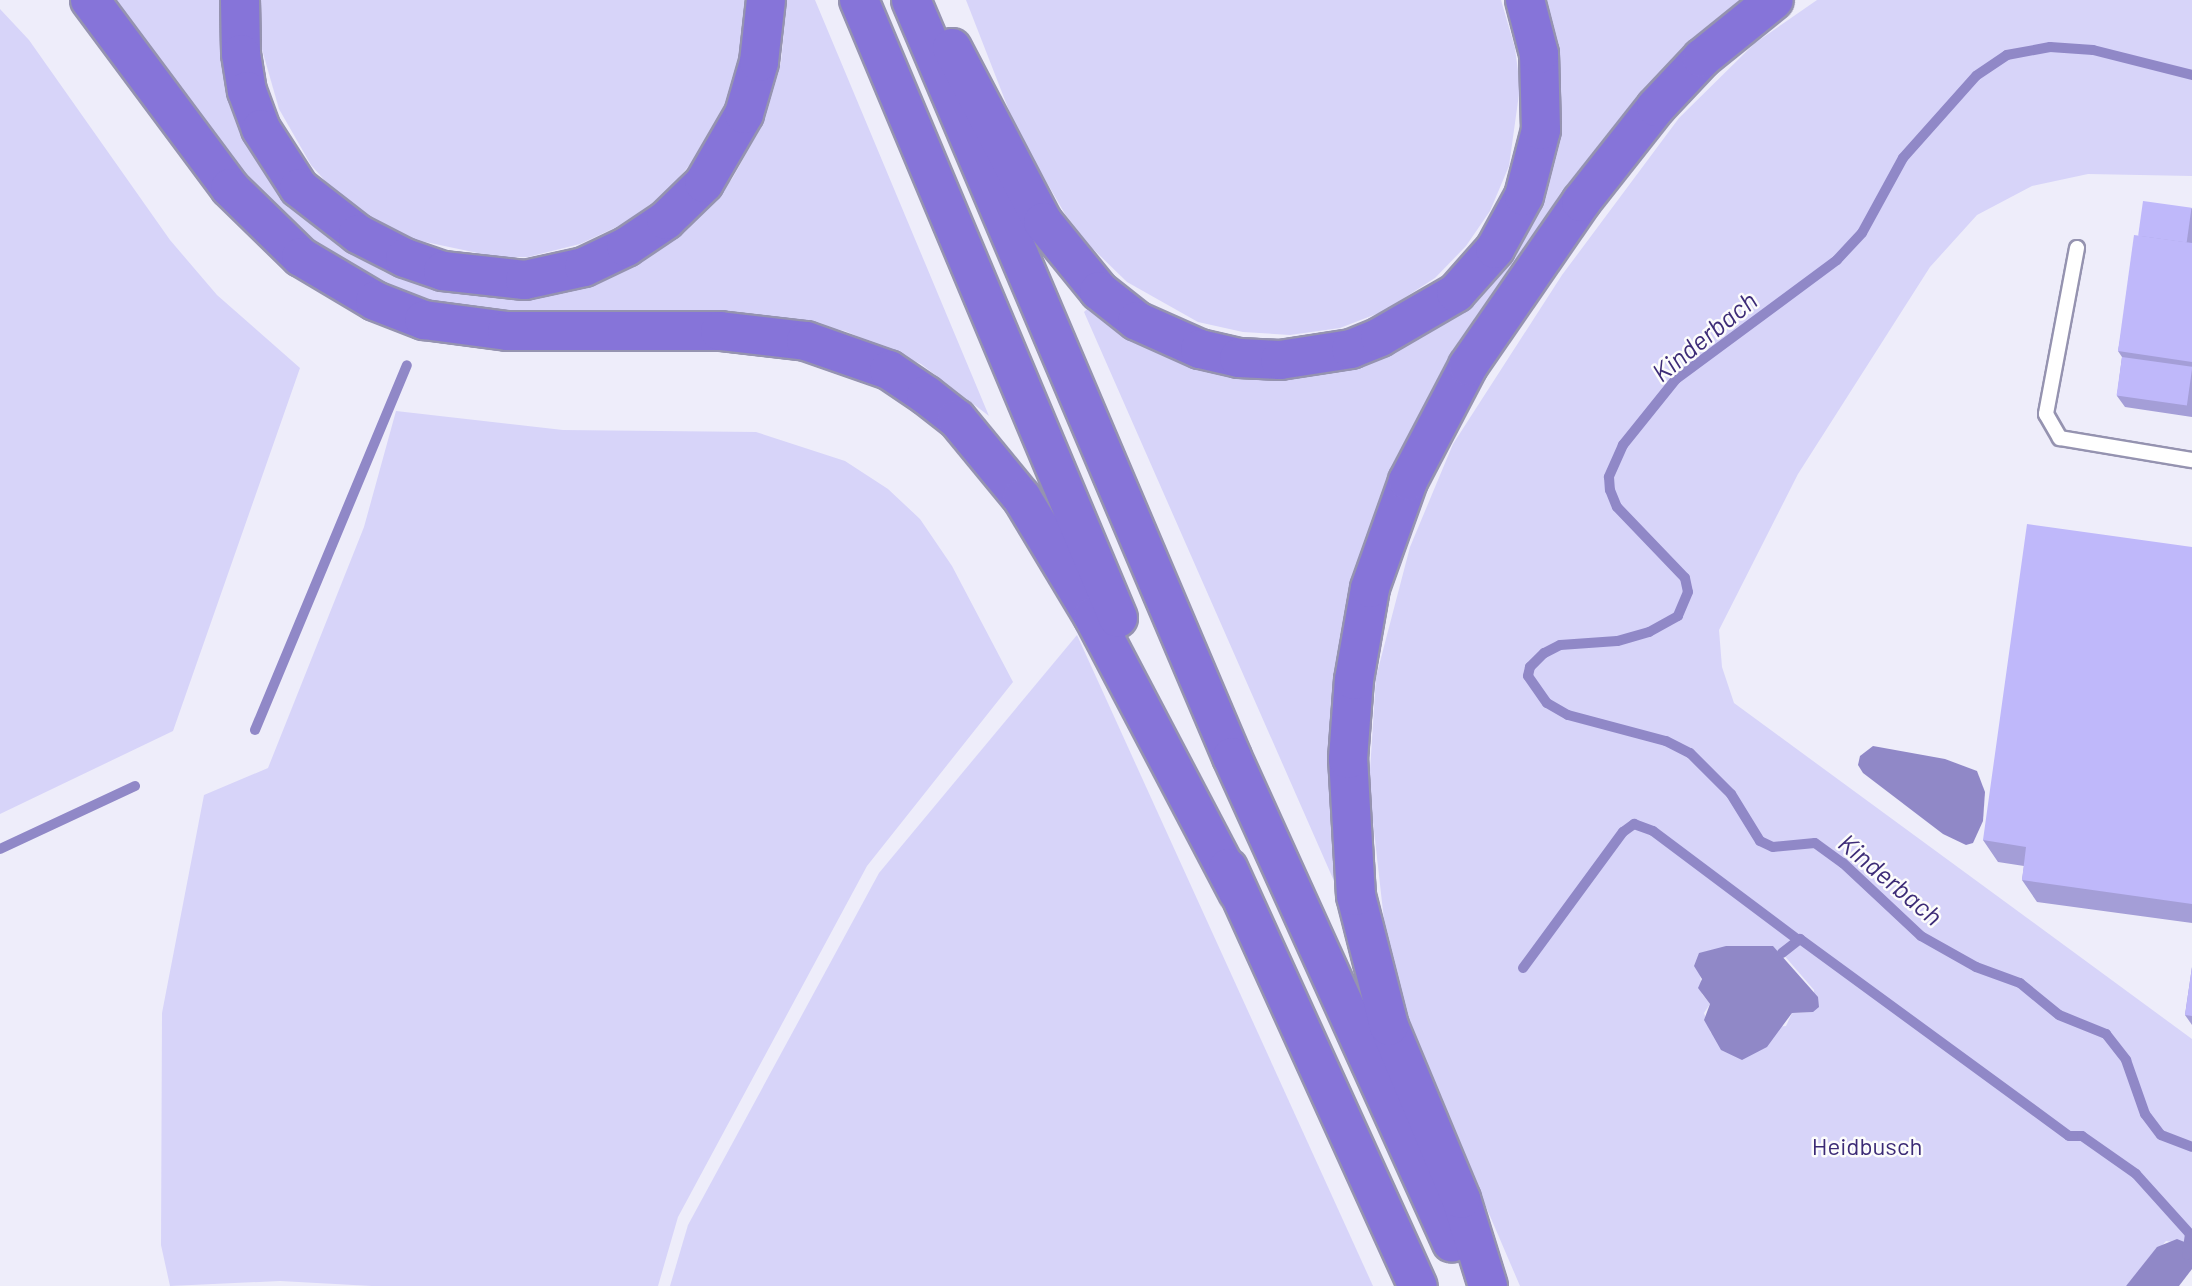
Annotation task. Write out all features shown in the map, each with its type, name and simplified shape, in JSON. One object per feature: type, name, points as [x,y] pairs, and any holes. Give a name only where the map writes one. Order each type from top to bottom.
[{"type":"highway","points":[[90,0],[230,188],[301,257],[375,301],[424,320],[507,331],[720,331],[806,341],[889,369],[957,419],[1022,498],[1093,616],[1238,892]]},
{"type":"highway","points":[[240,0],[240,54],[247,91],[261,129],[299,188],[358,234],[405,258],[443,271],[525,280],[583,267],[625,247],[666,220],[704,183],[744,114],[759,62],[766,0]]},
{"type":"highway","points":[[859,0],[1083,538],[1238,892],[1418,1286]]},
{"type":"highway","points":[[911,0],[1226,745],[1472,1286]]},
{"type":"highway","points":[[925,0],[985,105],[1043,222],[1099,291],[1137,321],[1200,349],[1280,360],[1351,349],[1411,321],[1456,293],[1495,250],[1524,196],[1541,130],[1539,54],[1525,0]]},
{"type":"highway","points":[[1488,1286],[1461,1199],[1389,1026],[1356,896],[1348,759],[1354,680],[1370,588],[1408,481],[1476,355],[1581,202],[1656,107],[1702,58],[1774,0]]},
{"type":"lane","points":[[2077,248],[2046,414],[2060,438],[2192,460]]},
{"type":"green space","points":[[108,0],[221,0],[222,39],[295,208],[338,245],[384,272],[428,287],[501,296],[606,279],[654,252],[700,215],[732,179],[762,125],[781,62],[787,0],[815,0],[989,416],[921,364],[845,331],[805,323],[560,320],[411,301],[312,246],[237,172]]},
{"type":"green space","points":[[260,0],[748,0],[741,55],[723,115],[705,147],[665,194],[623,224],[580,244],[528,257],[497,257],[411,239],[361,213],[327,183],[311,165],[279,109],[261,46]]},
{"type":"green space","points":[[966,0],[1501,0],[1515,48],[1520,87],[1509,166],[1490,211],[1466,246],[1435,278],[1384,311],[1340,328],[1290,335],[1243,332],[1198,322],[1127,282],[1090,246],[1065,214],[1017,131]]},
{"type":"green space","points":[[1542,0],[1761,0],[1399,466],[1334,881],[1084,312],[1090,306],[1269,375],[1515,246]]},
{"type":"green space","name":"Heidbusch","points":[[1817,0],[2192,0],[2192,176],[2088,174],[2032,186],[1977,215],[1930,267],[1798,474],[1719,630],[1722,667],[1734,703],[2192,1039],[2192,1245],[2166,1241],[2126,1286],[1520,1286],[1411,1032],[1387,947],[1369,786],[1376,677],[1410,547],[1453,444],[1562,275],[1679,118],[1755,43]],"holes":[[[1726,946],[1782,953],[1814,990],[1813,1012],[1792,1013],[1786,1026],[1711,1033],[1704,1013],[1710,1004],[1702,994],[1700,972]]]},
{"type":"green space","points":[[0,9],[29,40],[170,240],[217,295],[300,368],[173,731],[0,814]]},
{"type":"green space","points":[[396,411],[563,430],[756,432],[845,461],[888,489],[920,519],[952,566],[1013,682],[867,866],[678,1217],[658,1286],[372,1286],[280,1281],[170,1286],[161,1245],[162,1013],[204,795],[268,768],[364,527]]},
{"type":"green space","points":[[1077,635],[1373,1286],[670,1286],[688,1225],[879,873]]},
{"type":"shaded area","points":[[1873,746],[1945,759],[1977,771],[1985,792],[1983,821],[1973,843],[1966,845],[1943,834],[1863,773],[1858,765],[1860,756]]},
{"type":"shaded area","points":[[1726,946],[1773,946],[1818,997],[1819,1007],[1813,1012],[1792,1013],[1767,1047],[1742,1060],[1721,1050],[1704,1020],[1710,1004],[1698,988],[1702,979],[1694,966],[1699,953]]},
{"type":"shaded area","points":[[2177,1239],[2192,1245],[2192,1269],[2179,1286],[2126,1286],[2157,1247]]},
{"type":"building","points":[[2143,201],[2192,208],[2187,242],[2138,236]]},
{"type":"building","points":[[2134,235],[2192,243],[2192,362],[2118,351]]},
{"type":"building","points":[[2122,357],[2192,367],[2187,406],[2117,396]]},
{"type":"building","points":[[2027,524],[2192,547],[2192,904],[2022,880],[2026,847],[1983,840]]},
{"type":"building","points":[[2192,967],[2192,1016],[2185,1015]]},
{"type":"waterway","name":"Kinderbach","points":[[2192,75],[2093,50],[2050,47],[2007,55],[1976,76],[1903,158],[1862,233],[1837,260],[1676,379],[1623,445],[1609,477],[1610,490],[1617,507],[1685,578],[1688,592],[1678,616],[1649,632],[1617,641],[1560,645],[1544,653],[1530,667],[1528,676],[1547,703],[1568,715],[1666,741],[1690,753],[1731,794],[1760,841],[1773,847],[1815,843],[1843,863],[1921,936],[1976,967],[2020,983],[2059,1015],[2106,1034],[2126,1060],[2145,1114],[2161,1135],[2192,1147]]},
{"type":"waterway","points":[[255,730],[407,365]]},
{"type":"waterway","points":[[0,849],[135,786]]},
{"type":"waterway","points":[[1523,968],[1623,832],[1634,824],[1653,831],[1797,939]]},
{"type":"waterway","points":[[1782,953],[1800,939],[2069,1136],[2082,1136],[2136,1174],[2190,1234],[2187,1255]]}]
